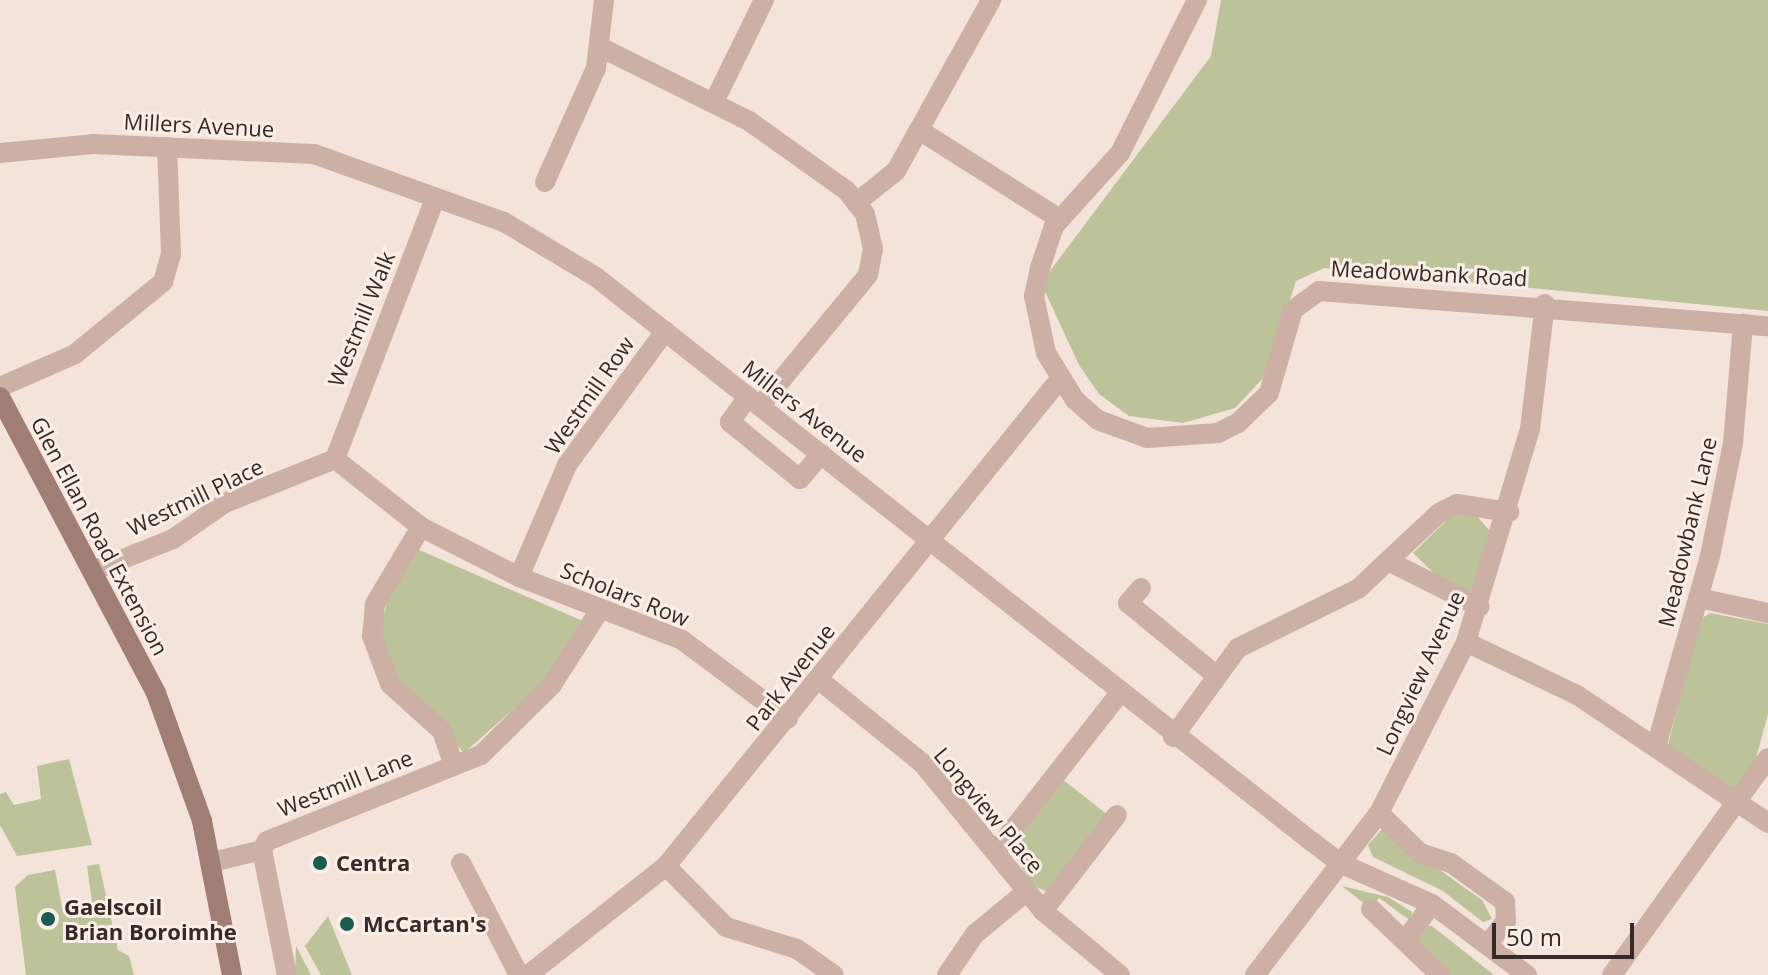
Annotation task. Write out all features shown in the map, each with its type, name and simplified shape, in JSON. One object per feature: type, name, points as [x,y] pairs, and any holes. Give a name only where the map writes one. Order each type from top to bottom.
[{"type":"street","points":[[545,182],[581,111],[602,48],[604,0]]},
{"type":"street","points":[[714,102],[764,0]]},
{"type":"street","points":[[856,203],[896,171],[991,0]]},
{"type":"street","points":[[919,130],[1060,219],[1120,153],[1197,0]]},
{"type":"street","points":[[602,48],[714,102],[856,203],[873,249],[868,275],[754,402],[730,422],[800,479],[821,454]]},
{"type":"street","name":"Millers Avenue","points":[[0,153],[93,144],[314,154],[504,222],[596,277],[1173,737],[1342,864],[1432,904],[1527,975]]},
{"type":"street","points":[[0,387],[75,354],[163,282],[171,254],[167,147]]},
{"type":"street","name":"Westmill Walk","points":[[335,459],[435,198]]},
{"type":"street","name":"Meadowbank Road","points":[[1060,219],[1040,268],[1036,324],[1060,379],[1098,420],[1147,438],[1218,433],[1269,393],[1293,310],[1319,291],[1545,304],[1768,326]]},
{"type":"street","name":"Longview Avenue","points":[[1255,975],[1379,813],[1466,642],[1509,512],[1530,429],[1545,304]]},
{"type":"street","name":"Meadowbank Lane","points":[[1656,747],[1699,598],[1733,443],[1743,323]]},
{"type":"street","name":"Westmill Row","points":[[519,577],[567,465],[665,331]]},
{"type":"street","name":"Park Avenue","points":[[528,975],[666,866],[1060,379]]},
{"type":"street","name":"Glen Ellan Road Extension","points":[[0,397],[95,570],[162,706],[212,862],[232,975]]},
{"type":"street","points":[[335,459],[421,527],[519,577]]},
{"type":"street","name":"Westmill Place","points":[[95,570],[173,539],[225,503],[335,459]]},
{"type":"street","points":[[1173,737],[1238,648],[1332,605],[1392,563],[1457,504],[1509,512]]},
{"type":"street","points":[[421,527],[375,604],[372,636],[390,684],[442,731],[454,765]]},
{"type":"street","points":[[1392,563],[1480,607]]},
{"type":"street","name":"Scholars Row","points":[[519,577],[599,611],[682,640],[788,719]]},
{"type":"street","points":[[1141,588],[1128,603],[1217,676]]},
{"type":"street","points":[[1699,598],[1768,613]]},
{"type":"street","name":"Westmill Lane","points":[[212,862],[262,850],[267,841],[481,755],[551,686],[599,611]]},
{"type":"street","points":[[1466,642],[1577,695],[1656,747],[1737,807],[1768,823]]},
{"type":"street","name":"Longview Place","points":[[818,679],[922,763],[1043,911],[1120,975]]},
{"type":"street","points":[[996,851],[1119,694]]},
{"type":"street","points":[[1612,975],[1737,807],[1768,758]]},
{"type":"street","points":[[1379,813],[1420,853],[1451,863],[1505,902],[1510,911],[1488,944]]},
{"type":"street","points":[[1043,911],[1117,815]]},
{"type":"street","points":[[262,850],[287,975]]},
{"type":"street","points":[[461,863],[519,975]]},
{"type":"street","points":[[666,866],[726,927],[797,949],[834,975]]},
{"type":"street","points":[[952,970],[975,934],[1026,892]]},
{"type":"street","points":[[1407,938],[1432,904]]},
{"type":"street","points":[[1371,909],[1407,938],[1440,975]]},
{"type":"green space","points":[[1221,0],[1768,0],[1768,311],[1324,268],[1296,281],[1266,375],[1235,408],[1183,423],[1129,416],[1099,394],[1079,365],[1041,283],[1211,56]]},
{"type":"green space","points":[[1456,511],[1474,513],[1491,532],[1474,590],[1466,591],[1442,581],[1413,553]]},
{"type":"green space","points":[[417,549],[585,622],[548,678],[464,753],[394,677],[380,632],[390,589]]},
{"type":"green space","points":[[1710,613],[1768,624],[1768,714],[1756,758],[1734,791],[1668,745],[1699,620]]},
{"type":"green space","points":[[69,759],[92,845],[17,856],[0,825],[0,794],[6,792],[14,805],[41,799],[37,766]]},
{"type":"green space","points":[[1062,779],[1108,815],[1048,892],[1034,886],[1009,848]]},
{"type":"green space","points":[[1382,829],[1482,900],[1492,919],[1483,922],[1443,891],[1373,857],[1368,845]]},
{"type":"green space","name":"Gaelscoil Brian Boroimhe","points":[[99,864],[118,950],[129,956],[134,975],[26,975],[15,887],[28,875],[55,870],[62,907],[92,902],[87,866]]},
{"type":"green space","points":[[1342,886],[1388,897],[1412,912],[1411,921],[1379,898],[1371,909]]},
{"type":"green space","points":[[328,916],[352,975],[321,975],[305,946]]},
{"type":"green space","points":[[1426,926],[1432,926],[1494,975],[1448,975],[1417,941]]},
{"type":"green space","points":[[296,946],[311,975],[295,975]]},
{"type":"place","name":"Centra","points":[[320,863]]},
{"type":"place","name":"Gaelscoil Brian Boroimhe","points":[[48,919]]},
{"type":"place","name":"McCartan's","points":[[347,924]]}]
